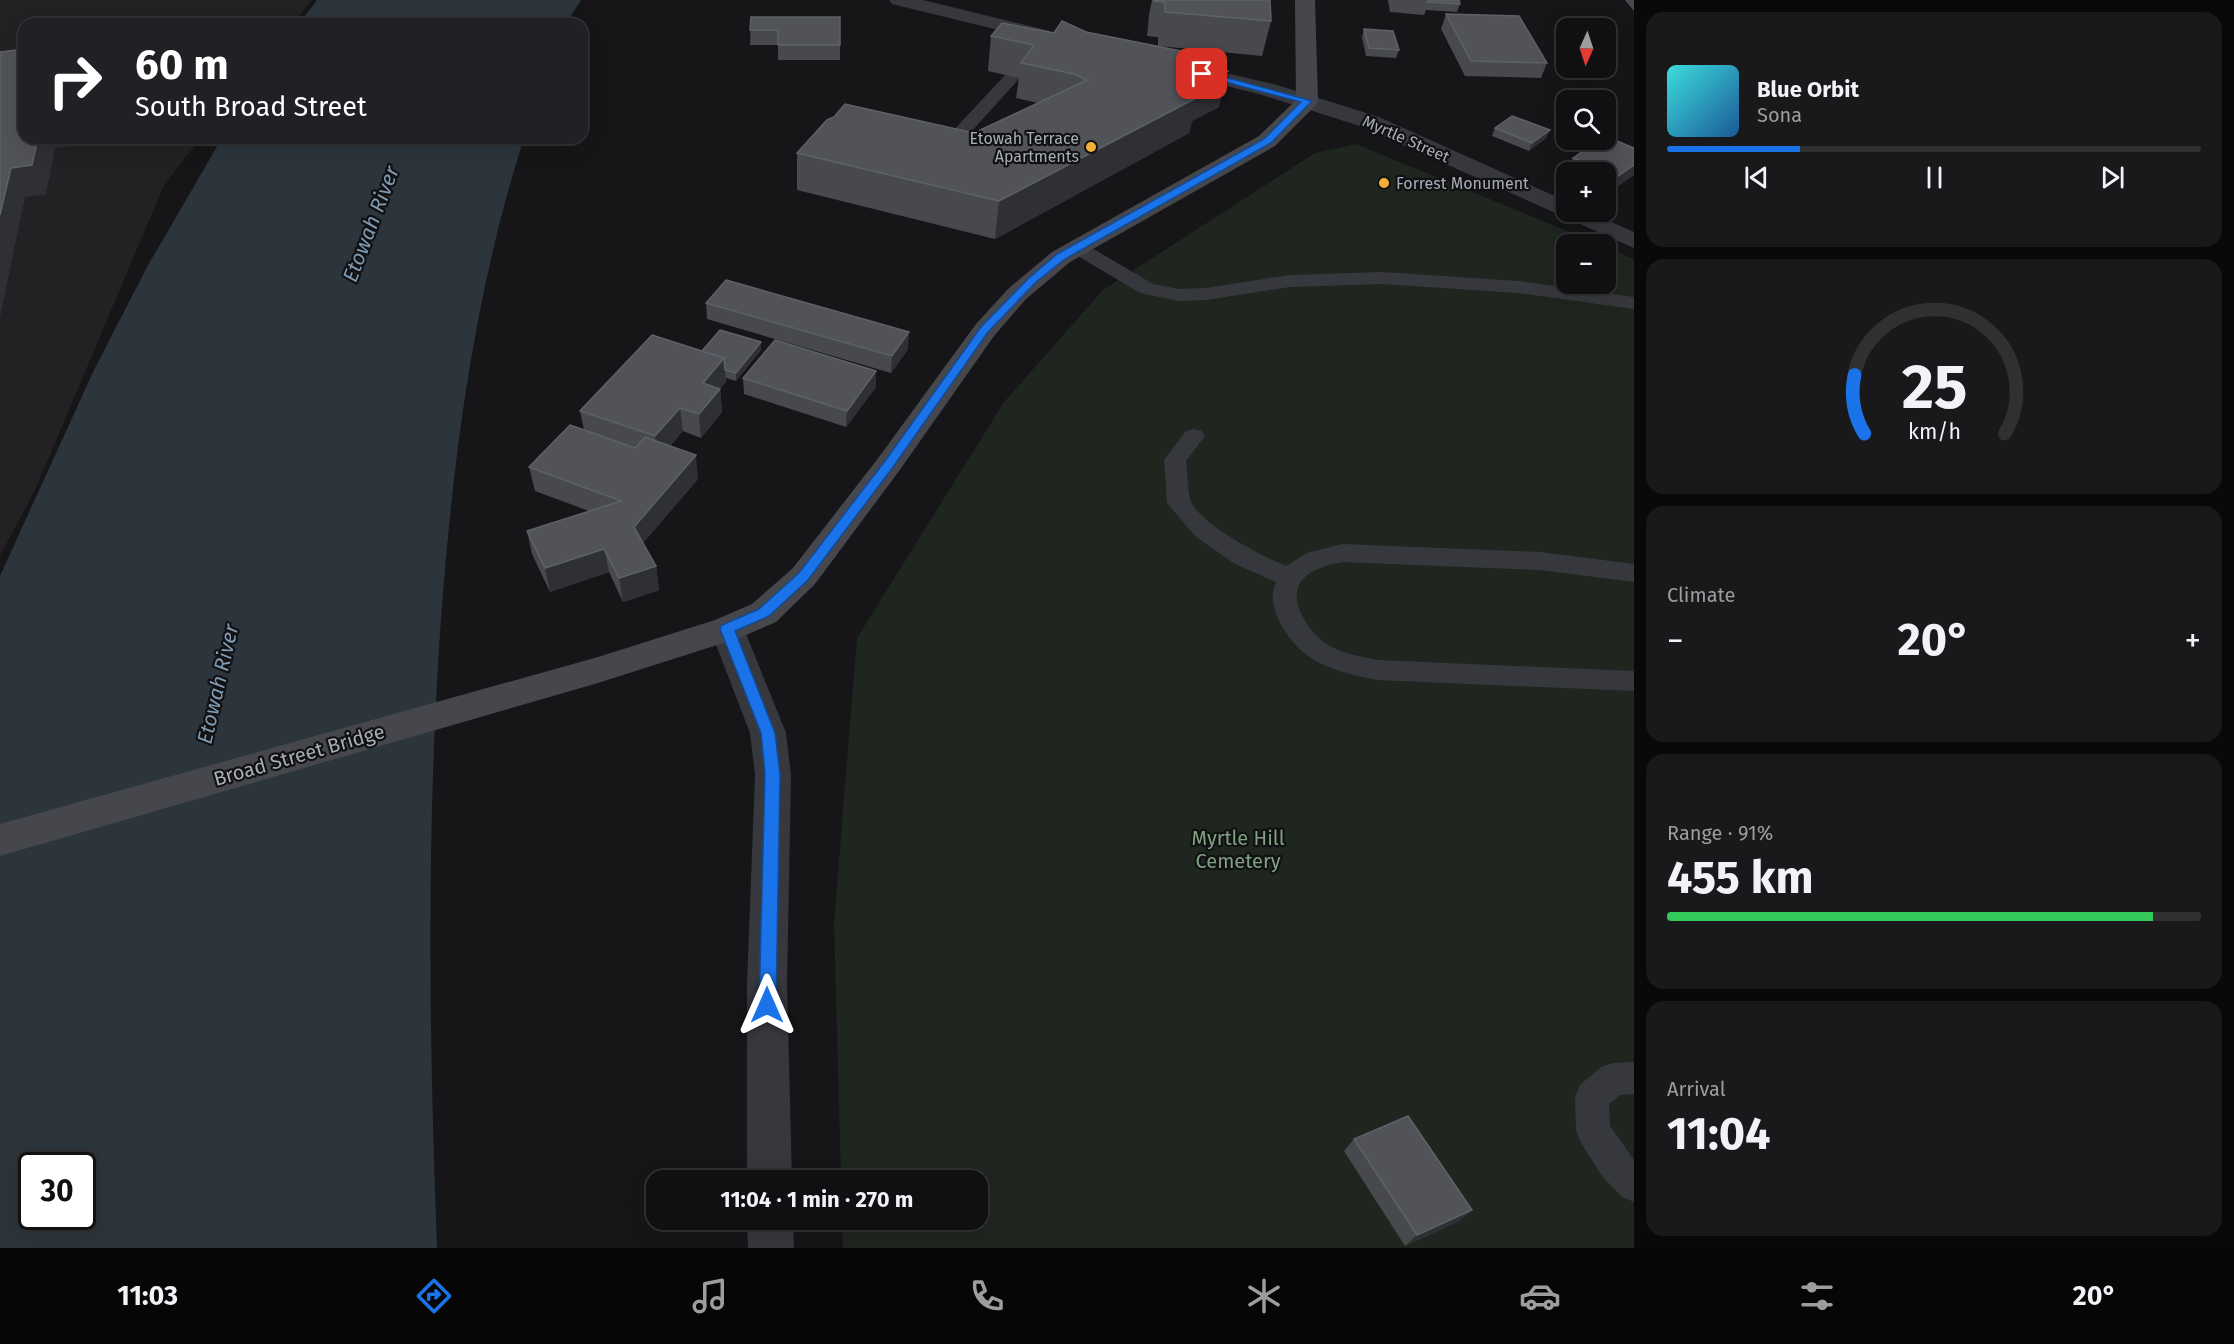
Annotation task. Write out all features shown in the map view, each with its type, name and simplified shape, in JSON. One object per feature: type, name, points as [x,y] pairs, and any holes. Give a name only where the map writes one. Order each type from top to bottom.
[{"type":"main road","points":[[1305,0],[1307,101]]},
{"type":"main road","name":"Broad Street Bridge","points":[[0,840],[598,670],[727,629],[764,613],[804,576],[889,464],[985,330],[1032,280],[1061,257],[1267,141],[1307,101]]},
{"type":"street","points":[[899,0],[1052,37]]},
{"type":"street","name":"Myrtle Street","points":[[1169,66],[1307,101],[1371,122],[1634,241]]},
{"type":"street","points":[[727,629],[768,733],[772,774],[767,984],[770,1170]]},
{"type":"street","points":[[770,1230],[771,1248]]},
{"type":"lane","points":[[1031,54],[1052,37]]},
{"type":"lane","points":[[955,139],[1012,77]]},
{"type":"lane","points":[[1078,248],[1147,289],[1179,295],[1206,294],[1290,281],[1382,278],[1518,287],[1634,303]]},
{"type":"lane","points":[[1194,436],[1175,460],[1179,503],[1211,536],[1244,558],[1290,578]]},
{"type":"lane","points":[[1634,573],[1540,561],[1369,552],[1342,553],[1318,557],[1298,568],[1286,582],[1285,605],[1297,632],[1318,652],[1347,663],[1377,670],[1634,681]]},
{"type":"lane","points":[[1634,1078],[1613,1079],[1592,1097],[1593,1131],[1614,1164],[1634,1185]]},
{"type":"shaded area","points":[[0,0],[312,0],[298,18],[18,18],[18,144],[196,144],[165,183],[35,490],[0,556]]},
{"type":"green space","name":"Myrtle Hill Cemetery","points":[[1356,144],[1575,234],[1556,234],[1556,294],[1616,294],[1616,252],[1634,259],[1634,1248],[843,1248],[842,1230],[988,1230],[988,1170],[841,1170],[834,922],[857,638],[1004,402],[1103,290],[1315,153]]},
{"type":"water","points":[[317,0],[581,0],[570,18],[304,18]]},
{"type":"water","name":"Etowah River","points":[[219,144],[522,144],[492,256],[468,376],[452,497],[441,619],[433,776],[430,933],[437,1248],[0,1248],[0,576],[94,370],[147,267]]},
{"type":"building","points":[[1154,0],[1270,0],[1271,21],[1165,12],[1165,2]]},
{"type":"building","points":[[1429,0],[1459,0],[1460,4],[1428,2]]},
{"type":"building","points":[[1446,14],[1519,16],[1547,63],[1471,61]]},
{"type":"building","points":[[751,17],[840,17],[840,45],[778,45],[778,30],[750,30]]},
{"type":"building","points":[[1062,21],[1086,32],[1181,51],[1228,71],[1186,92],[1198,97],[999,201],[797,153],[845,104],[974,133],[1087,80],[1074,74],[1021,63],[1034,45],[991,36],[1002,23],[1054,33]]},
{"type":"building","points":[[1364,29],[1393,31],[1399,50],[1369,48]]},
{"type":"building","points":[[18,50],[18,144],[37,144],[32,165],[11,168],[0,215],[0,52]]},
{"type":"building","points":[[1512,116],[1550,130],[1532,143],[1495,128]]},
{"type":"building","points":[[1616,141],[1634,148],[1634,165],[1618,176],[1616,175],[1616,162],[1583,162],[1573,158],[1585,150],[1616,150]]},
{"type":"building","points":[[726,280],[909,332],[892,356],[706,303]]},
{"type":"building","points":[[720,330],[761,342],[736,373],[725,370],[724,358],[702,351]]},
{"type":"building","points":[[652,335],[724,358],[703,383],[720,389],[699,414],[680,408],[655,436],[580,411]]},
{"type":"building","points":[[775,340],[876,371],[847,411],[743,378]]},
{"type":"building","points":[[570,425],[635,448],[645,437],[696,455],[634,527],[656,566],[619,578],[604,549],[545,568],[527,531],[621,501],[529,467]]},
{"type":"building","points":[[1408,1116],[1472,1210],[1417,1235],[1354,1139]]},
{"type":"place","name":"Etowah Terrace Apartments","points":[[1091,147]]},
{"type":"place","name":"Forrest Monument","points":[[1384,183]]},
{"type":"route","points":[[767,1005],[772,774],[768,733],[727,629],[764,613],[804,576],[889,464],[985,330],[1032,280],[1061,257],[1267,141],[1307,101],[1202,74]]}]
